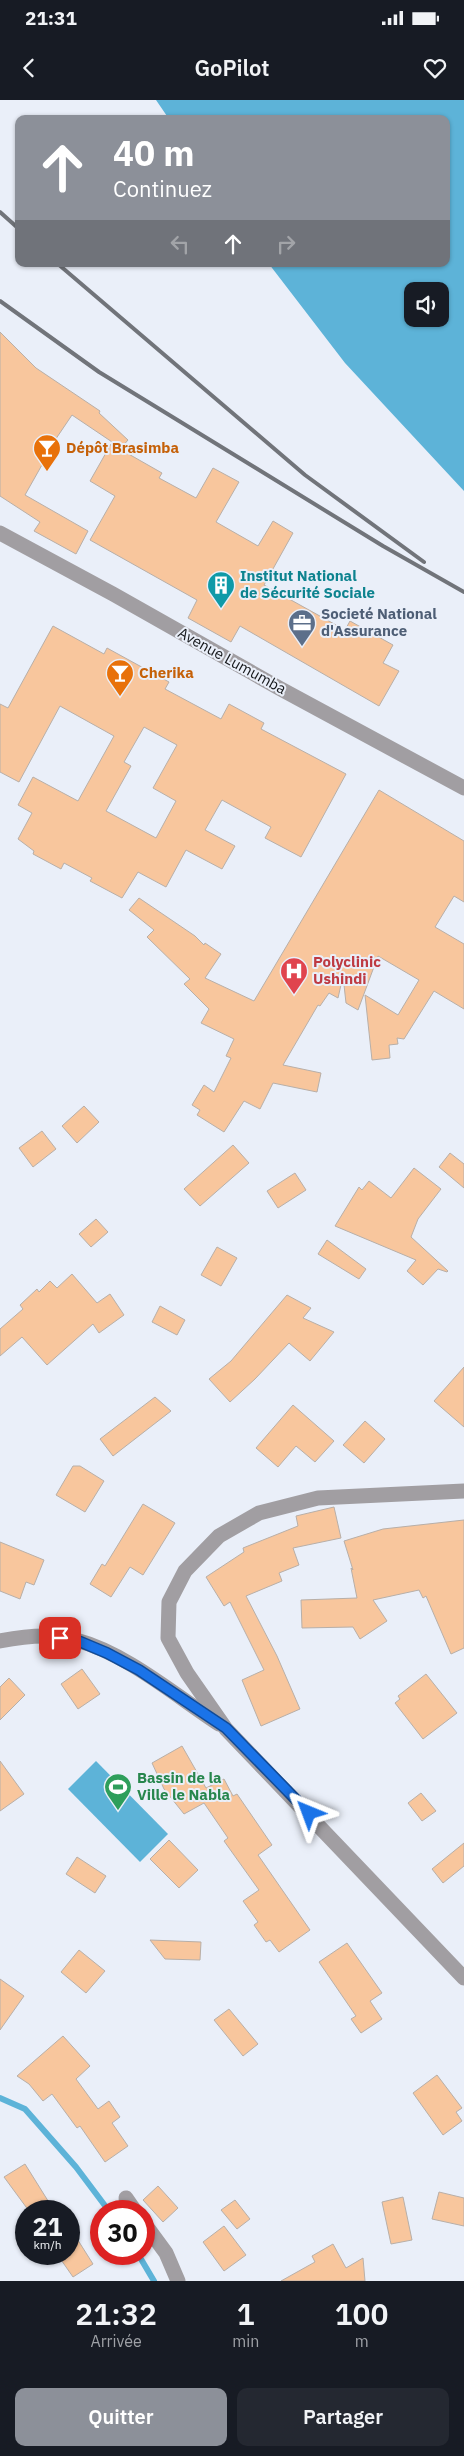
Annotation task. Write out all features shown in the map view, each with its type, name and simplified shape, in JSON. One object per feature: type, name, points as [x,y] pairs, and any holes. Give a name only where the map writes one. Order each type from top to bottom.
[{"type":"street","name":"Avenue Lumumba","points":[[0,533],[464,788]]},
{"type":"street","points":[[464,1491],[318,1498],[259,1513],[219,1536],[185,1570],[170,1602],[168,1638],[187,1673],[226,1728],[464,1978]]},
{"type":"street","points":[[0,1641],[44,1636],[76,1640],[107,1653],[139,1670],[226,1728]]},
{"type":"street","points":[[155,2238],[166,2253],[178,2281]]},
{"type":"water","points":[[156,100],[464,100],[464,491],[345,363],[271,267],[450,267],[450,115],[166,115]]},
{"type":"water","name":"Bassin de la Ville le Nabla","points":[[96,1761],[168,1834],[140,1862],[68,1789]]},
{"type":"building","points":[[0,332],[36,368],[100,411],[99,413],[128,440],[121,448],[72,415],[45,455],[47,456],[25,495],[88,531],[76,554],[34,531],[40,522],[0,496]]},
{"type":"building","points":[[111,444],[162,473],[159,478],[196,498],[213,468],[239,482],[216,522],[258,546],[273,521],[293,533],[264,585],[345,630],[350,621],[393,645],[383,663],[399,671],[379,706],[240,626],[231,642],[188,618],[197,600],[90,540],[115,496],[90,481]]},
{"type":"building","points":[[53,626],[104,654],[107,648],[169,682],[165,689],[221,719],[229,704],[264,723],[261,729],[346,774],[301,857],[265,838],[271,827],[222,800],[205,830],[235,846],[222,869],[186,850],[166,887],[138,872],[122,898],[90,881],[92,878],[64,863],[61,869],[33,854],[34,851],[18,839],[32,813],[18,805],[33,777],[78,801],[114,736],[60,706],[19,782],[0,772],[0,704],[8,708]],"holes":[[[144,727],[177,745],[153,788],[176,801],[156,838],[106,811],[131,766],[124,762]]]},
{"type":"building","points":[[379,790],[464,841],[464,902],[454,896],[435,927],[464,944],[464,1009],[434,991],[404,1039],[397,1038],[398,1044],[389,1045],[390,1058],[372,1060],[365,995],[398,1015],[419,980],[378,956],[358,1010],[346,1003],[343,976],[338,998],[329,993],[320,1006],[318,1005],[283,1065],[321,1073],[317,1092],[273,1083],[260,1109],[244,1101],[224,1132],[197,1115],[200,1110],[192,1105],[204,1085],[214,1092],[231,1058],[226,1056],[234,1039],[201,1023],[209,1009],[184,984],[190,979],[147,937],[154,930],[129,910],[139,898],[195,936],[204,945],[205,943],[221,954],[205,978],[254,1001]]},
{"type":"building","points":[[84,1106],[99,1122],[77,1143],[62,1126]]},
{"type":"building","points":[[42,1131],[56,1149],[33,1167],[19,1148]]},
{"type":"building","points":[[233,1145],[249,1163],[200,1206],[184,1189]]},
{"type":"building","points":[[450,1153],[464,1164],[464,1188],[439,1167]]},
{"type":"building","points":[[414,1168],[441,1189],[418,1219],[411,1237],[448,1271],[438,1269],[423,1285],[407,1271],[416,1260],[335,1226],[359,1187],[362,1190],[369,1181],[391,1198]]},
{"type":"building","points":[[295,1173],[306,1190],[278,1208],[267,1191]]},
{"type":"building","points":[[96,1219],[108,1232],[91,1247],[79,1234]]},
{"type":"building","points":[[327,1240],[366,1269],[359,1279],[318,1254]]},
{"type":"building","points":[[217,1247],[237,1258],[221,1286],[201,1275]]},
{"type":"building","points":[[72,1274],[97,1303],[110,1294],[124,1315],[99,1333],[93,1324],[47,1365],[22,1337],[0,1356],[0,1329],[23,1309],[20,1305],[37,1289],[39,1292],[50,1281],[57,1288]]},
{"type":"building","points":[[287,1295],[311,1308],[303,1318],[334,1332],[310,1361],[289,1343],[230,1402],[209,1379],[231,1361]]},
{"type":"building","points":[[160,1306],[185,1320],[177,1335],[152,1322]]},
{"type":"building","points":[[464,1367],[464,1427],[434,1401]]},
{"type":"building","points":[[155,1397],[171,1411],[113,1456],[100,1439]]},
{"type":"building","points":[[293,1405],[334,1441],[315,1462],[296,1446],[278,1467],[256,1448]]},
{"type":"building","points":[[365,1421],[385,1439],[364,1463],[343,1445]]},
{"type":"building","points":[[73,1466],[80,1466],[104,1481],[85,1512],[56,1495]]},
{"type":"building","points":[[143,1504],[175,1523],[143,1575],[130,1567],[111,1597],[90,1584],[102,1564],[105,1566]]},
{"type":"building","points":[[334,1507],[341,1538],[293,1548],[299,1565],[279,1573],[282,1581],[246,1596],[277,1656],[300,1709],[261,1726],[242,1680],[264,1670],[230,1602],[224,1606],[206,1577],[244,1552],[243,1548],[298,1526],[296,1516]]},
{"type":"building","points":[[464,1520],[464,1648],[451,1654],[426,1596],[423,1598],[419,1590],[373,1600],[387,1621],[360,1639],[353,1627],[302,1628],[301,1600],[357,1598],[351,1568],[353,1570],[344,1541],[383,1529]]},
{"type":"building","points":[[0,1542],[44,1560],[34,1585],[26,1582],[20,1599],[0,1591]]},
{"type":"building","points":[[82,1669],[100,1694],[78,1709],[61,1684]]},
{"type":"building","points":[[426,1674],[457,1713],[423,1739],[395,1703],[400,1699],[398,1696]]},
{"type":"building","points":[[9,1678],[25,1695],[0,1720],[0,1687]]},
{"type":"building","points":[[182,1746],[206,1788],[224,1779],[233,1796],[237,1794],[272,1845],[258,1855],[310,1930],[279,1952],[270,1940],[266,1942],[254,1925],[258,1922],[243,1901],[259,1890],[224,1841],[228,1838],[204,1803],[184,1814],[164,1789],[152,1763]]},
{"type":"building","points":[[0,1761],[24,1794],[0,1811]]},
{"type":"building","points":[[421,1793],[436,1811],[422,1821],[408,1803]]},
{"type":"building","points":[[169,1840],[198,1870],[179,1888],[150,1859]]},
{"type":"building","points":[[464,1843],[464,1866],[443,1883],[432,1869]]},
{"type":"building","points":[[77,1857],[106,1876],[95,1893],[66,1874]]},
{"type":"building","points":[[150,1940],[201,1942],[200,1960],[165,1959]]},
{"type":"building","points":[[347,1943],[382,1993],[370,2001],[382,2019],[361,2033],[351,2019],[356,2016],[319,1962]]},
{"type":"building","points":[[79,1950],[105,1971],[86,1993],[61,1972]]},
{"type":"building","points":[[0,1979],[24,1996],[0,2030]]},
{"type":"building","points":[[229,2009],[258,2044],[243,2056],[214,2020]]},
{"type":"building","points":[[63,2036],[90,2066],[76,2079],[98,2109],[109,2101],[120,2117],[112,2123],[128,2146],[105,2162],[80,2126],[77,2128],[52,2094],[43,2101],[29,2084],[17,2076]]},
{"type":"building","points":[[437,2075],[462,2108],[456,2112],[462,2121],[443,2135],[413,2093]]},
{"type":"building","points":[[25,2164],[48,2200],[21,2200],[4,2177]]},
{"type":"building","points":[[158,2186],[178,2208],[163,2222],[155,2213],[155,2200],[143,2200]]},
{"type":"building","points":[[439,2192],[464,2198],[464,2226],[432,2219]]},
{"type":"building","points":[[403,2197],[412,2240],[391,2244],[382,2202]]},
{"type":"building","points":[[235,2200],[250,2219],[237,2229],[221,2210]]},
{"type":"building","points":[[224,2226],[246,2255],[224,2271],[203,2242]]},
{"type":"building","points":[[80,2243],[91,2265],[73,2277],[65,2265],[80,2265]]},
{"type":"building","points":[[333,2244],[346,2268],[363,2258],[365,2281],[281,2281],[315,2262],[312,2256]]},
{"type":"waterway","points":[[0,2098],[25,2109],[76,2167],[101,2200]]},
{"type":"waterway","points":[[145,2265],[154,2281]]},
{"type":"railway","points":[[0,212],[15,225]]},
{"type":"railway","points":[[62,267],[305,475],[424,562]]},
{"type":"railway","points":[[0,301],[99,372],[383,546],[464,592]]},
{"type":"place","name":"Dépôt Brasimba","points":[[47,472]]},
{"type":"place","name":"Institut National de Sécurité Sociale","points":[[221,609]]},
{"type":"place","name":"Societé National d'Assurance","points":[[302,647]]},
{"type":"place","name":"Cherika","points":[[120,697]]},
{"type":"place","name":"Polyclinic Ushindi","points":[[294,995]]},
{"type":"place","name":"Bassin de la Ville le Nabla","points":[[118,1811]]},
{"type":"route","points":[[60,1638],[76,1640],[107,1653],[139,1670],[226,1728],[309,1813]]}]
